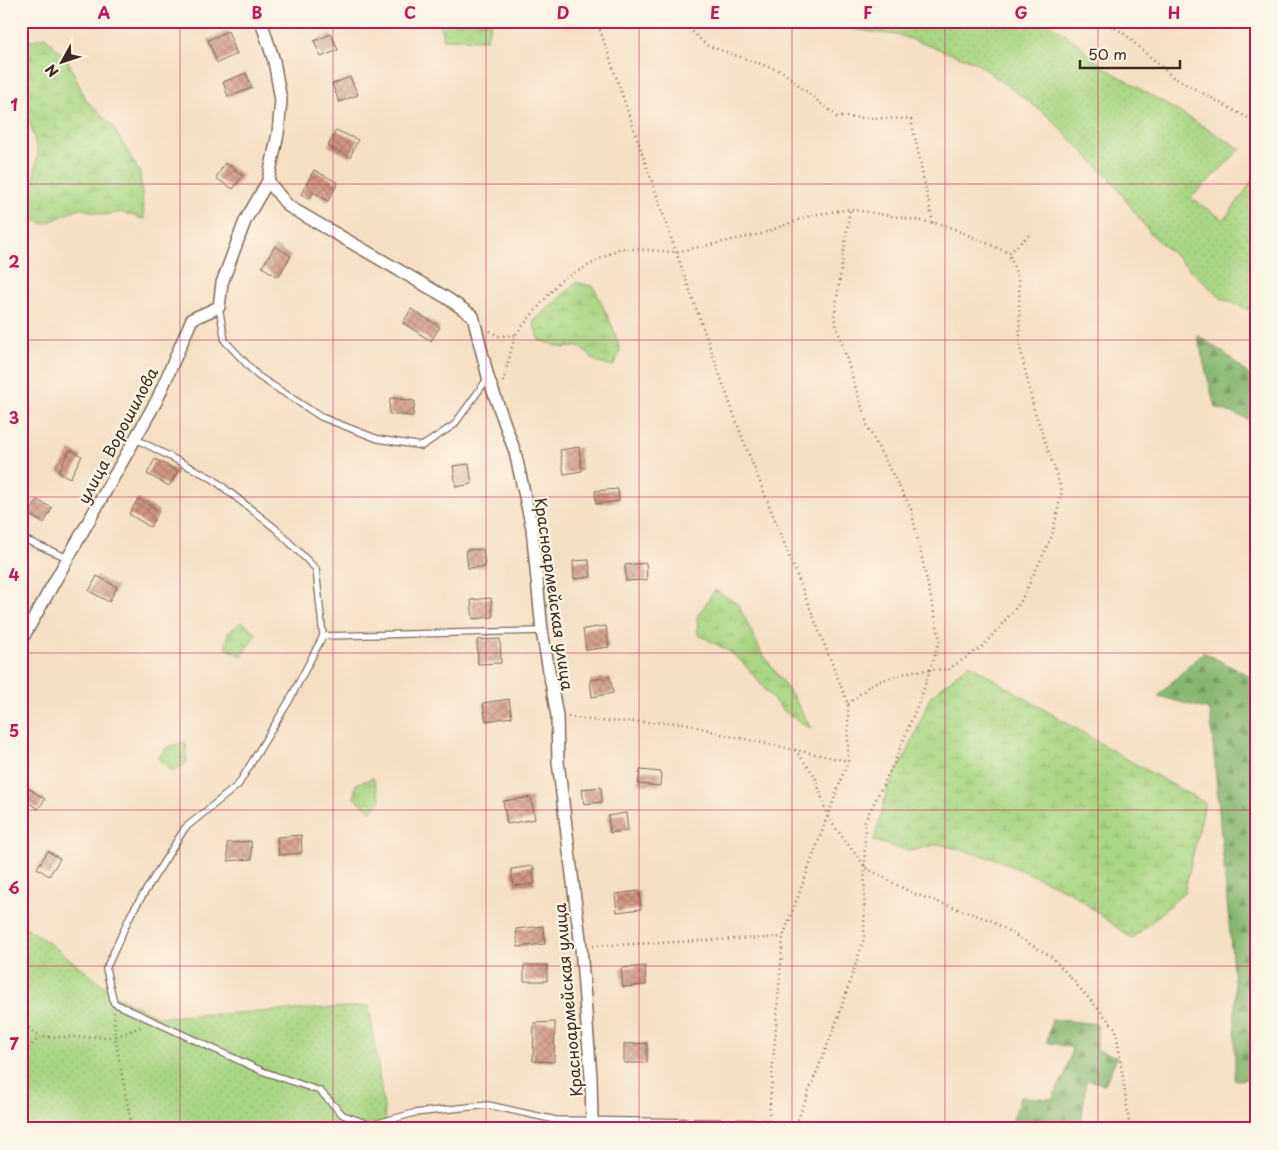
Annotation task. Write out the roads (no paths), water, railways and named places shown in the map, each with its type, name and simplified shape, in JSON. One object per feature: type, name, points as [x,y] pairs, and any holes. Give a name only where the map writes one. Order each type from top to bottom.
[{"type":"street","points":[[219,307],[222,283],[245,221],[268,181],[278,134],[281,100],[274,61],[261,21]]},
{"type":"street","name":"Красноармейская улица","points":[[268,181],[288,206],[447,298],[473,316],[488,377],[515,452],[532,528],[542,631],[557,716],[558,762],[581,946],[591,1077],[590,1125]]},
{"type":"street","name":"улица Ворошилова","points":[[21,641],[157,400],[192,319],[219,307]]},
{"type":"lane","points":[[219,307],[225,341],[258,376],[321,417],[378,439],[422,446],[454,425],[488,377]]},
{"type":"lane","points":[[136,439],[213,479],[276,529],[316,570],[323,636],[290,701],[238,785],[185,828],[131,914],[106,969],[114,1003],[262,1071],[320,1091],[343,1115],[371,1125],[414,1112],[488,1105],[556,1120],[590,1125],[768,1123]]},
{"type":"lane","points":[[21,538],[68,558]]},
{"type":"lane","points":[[323,636],[542,631]]}]
